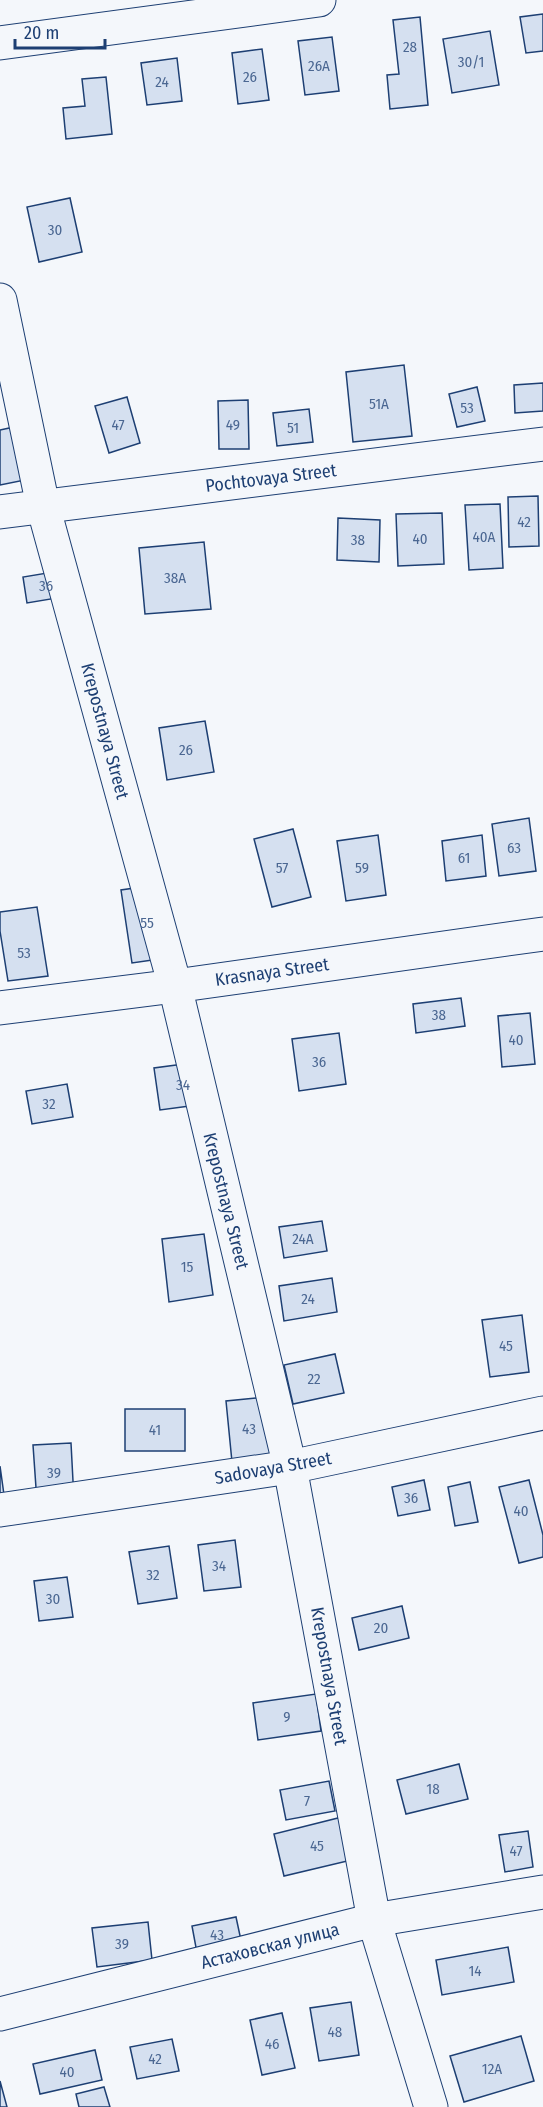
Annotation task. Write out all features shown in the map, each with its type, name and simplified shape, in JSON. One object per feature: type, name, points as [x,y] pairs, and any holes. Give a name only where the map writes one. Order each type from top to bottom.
[{"type":"street","points":[[0,43],[319,0]]},
{"type":"street","name":"Krepostnaya Street","points":[[0,300],[43,506],[175,986],[290,1467],[374,1920],[431,2107]]},
{"type":"street","name":"Pochtovaya Street","points":[[0,512],[543,444]]},
{"type":"street","name":"Krasnaya Street","points":[[0,1008],[175,986],[543,934]]},
{"type":"street","name":"Sadovaya Street","points":[[0,1510],[290,1467],[543,1413]]},
{"type":"street","name":"Астаховская улица","points":[[0,2014],[374,1920],[543,1892]]},
{"type":"building","points":[[543,14],[543,51],[526,53],[520,17]]},
{"type":"building","points":[[420,17],[428,105],[390,109],[387,75],[399,74],[393,20]]},
{"type":"building","points":[[490,31],[499,85],[452,93],[443,39]]},
{"type":"building","points":[[332,37],[339,91],[305,95],[298,41]]},
{"type":"building","points":[[262,49],[269,100],[238,104],[232,53]]},
{"type":"building","points":[[177,58],[182,101],[147,105],[141,63]]},
{"type":"building","points":[[106,77],[112,134],[66,139],[63,108],[85,106],[82,79]]},
{"type":"building","points":[[70,198],[82,252],[39,262],[27,207]]},
{"type":"building","points":[[404,365],[412,436],[353,442],[346,372]]},
{"type":"building","points":[[543,383],[543,411],[515,413],[514,385]]},
{"type":"building","points":[[477,387],[485,421],[457,427],[449,394]]},
{"type":"building","points":[[127,397],[140,443],[109,453],[95,406]]},
{"type":"building","points":[[248,400],[249,449],[219,449],[218,401]]},
{"type":"building","points":[[309,409],[313,442],[277,446],[273,413]]},
{"type":"building","points":[[14,427],[25,480],[0,485],[0,430]]},
{"type":"building","points":[[538,496],[539,546],[509,547],[508,497]]},
{"type":"building","points":[[500,504],[503,568],[469,570],[465,505]]},
{"type":"building","points":[[442,513],[444,564],[398,566],[396,514]]},
{"type":"building","points":[[338,518],[380,520],[379,562],[337,560]]},
{"type":"building","points":[[204,542],[211,609],[145,614],[139,548]]},
{"type":"building","points":[[65,570],[69,596],[27,603],[23,577]]},
{"type":"building","points":[[205,721],[214,772],[167,780],[159,728]]},
{"type":"building","points":[[529,818],[536,871],[499,876],[492,824]]},
{"type":"building","points":[[293,829],[311,897],[272,907],[254,839]]},
{"type":"building","points":[[378,835],[386,895],[346,901],[337,841]]},
{"type":"building","points":[[482,835],[486,876],[446,881],[442,841]]},
{"type":"building","points":[[162,884],[173,957],[132,963],[121,890]]},
{"type":"building","points":[[37,907],[48,976],[8,981],[0,931],[0,912]]},
{"type":"building","points":[[461,998],[465,1026],[416,1033],[413,1004]]},
{"type":"building","points":[[530,1013],[535,1064],[502,1067],[498,1016]]},
{"type":"building","points":[[339,1033],[346,1084],[299,1091],[292,1039]]},
{"type":"building","points":[[206,1061],[212,1103],[160,1110],[154,1068]]},
{"type":"building","points":[[67,1084],[73,1117],[32,1124],[26,1091]]},
{"type":"building","points":[[322,1221],[327,1251],[284,1258],[279,1227]]},
{"type":"building","points":[[204,1234],[213,1295],[169,1302],[162,1239]]},
{"type":"building","points":[[332,1278],[337,1312],[284,1321],[279,1286]]},
{"type":"building","points":[[522,1315],[529,1372],[490,1377],[482,1320]]},
{"type":"building","points":[[335,1354],[344,1393],[293,1404],[284,1365]]},
{"type":"building","points":[[266,1397],[272,1458],[232,1462],[226,1401]]},
{"type":"building","points":[[125,1409],[185,1409],[185,1451],[125,1451]]},
{"type":"building","points":[[71,1443],[74,1500],[37,1502],[33,1445]]},
{"type":"building","points":[[0,1466],[5,1502],[0,1502]]},
{"type":"building","points":[[424,1480],[430,1510],[398,1516],[392,1487]]},
{"type":"building","points":[[529,1480],[543,1535],[543,1557],[519,1563],[499,1487]]},
{"type":"building","points":[[470,1482],[478,1522],[455,1526],[448,1487]]},
{"type":"building","points":[[235,1540],[241,1587],[204,1591],[198,1545]]},
{"type":"building","points":[[169,1546],[177,1598],[138,1604],[129,1552]]},
{"type":"building","points":[[67,1577],[73,1617],[39,1621],[34,1581]]},
{"type":"building","points":[[402,1606],[409,1638],[359,1650],[352,1618]]},
{"type":"building","points":[[316,1694],[321,1731],[258,1740],[253,1703]]},
{"type":"building","points":[[459,1764],[468,1799],[406,1814],[397,1780]]},
{"type":"building","points":[[329,1781],[335,1811],[286,1820],[280,1790]]},
{"type":"building","points":[[350,1815],[360,1858],[284,1876],[274,1834]]},
{"type":"building","points":[[528,1831],[533,1867],[505,1872],[499,1835]]},
{"type":"building","points":[[236,1917],[242,1945],[197,1953],[192,1926]]},
{"type":"building","points":[[148,1922],[152,1960],[97,1967],[92,1928]]},
{"type":"building","points":[[508,1947],[514,1982],[442,1995],[436,1960]]},
{"type":"building","points":[[351,2002],[359,2055],[319,2061],[310,2008]]},
{"type":"building","points":[[282,2013],[295,2068],[262,2075],[250,2020]]},
{"type":"building","points":[[521,2036],[534,2081],[464,2102],[450,2056]]},
{"type":"building","points":[[172,2039],[179,2071],[137,2079],[130,2047]]},
{"type":"building","points":[[95,2050],[102,2080],[40,2094],[33,2064]]},
{"type":"building","points":[[0,2081],[7,2107],[0,2107]]},
{"type":"building","points":[[104,2087],[110,2107],[79,2107],[76,2094]]}]
